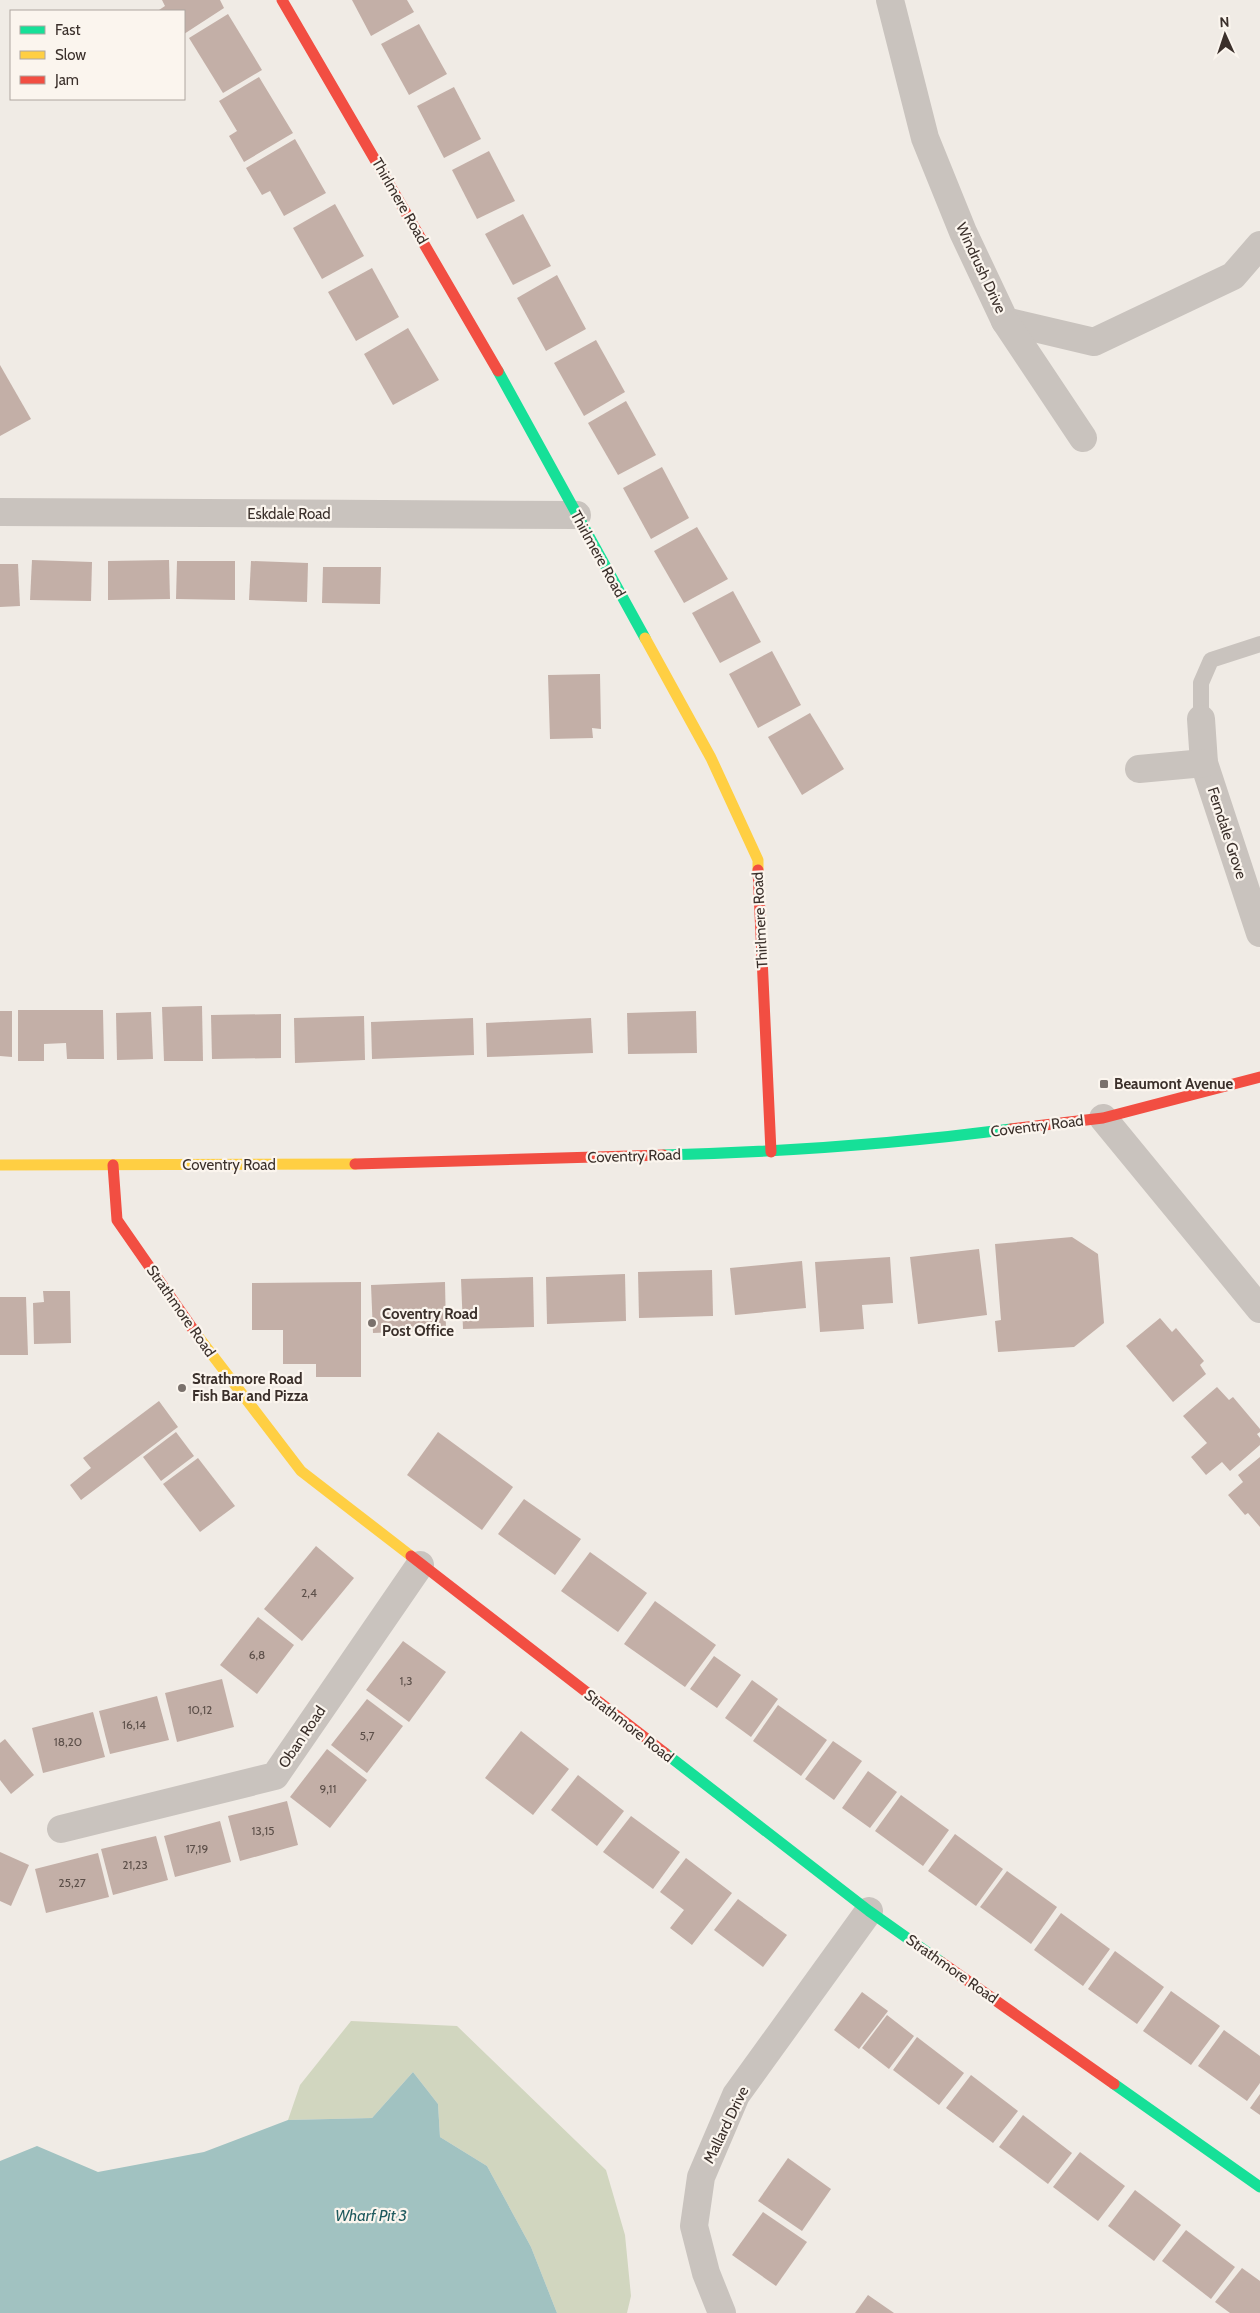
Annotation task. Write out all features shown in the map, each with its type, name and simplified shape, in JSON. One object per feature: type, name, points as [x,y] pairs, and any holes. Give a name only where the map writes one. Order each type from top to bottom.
[{"type":"street","name":"Thirlmere Road","points":[[282,0],[470,320],[710,758],[758,860],[770,1152]]},
{"type":"street","name":"Windrush Drive","points":[[890,0],[925,138],[963,232],[1005,321],[1094,342],[1233,276],[1260,245]]},
{"type":"street","points":[[1005,321],[1083,438]]},
{"type":"street","name":"Eskdale Road","points":[[0,512],[577,515]]},
{"type":"street","name":"Ferndale Grove","points":[[1201,720],[1204,763],[1260,933]]},
{"type":"street","points":[[1139,769],[1204,763]]},
{"type":"street","name":"Coventry Road","points":[[0,1165],[368,1164],[770,1152],[942,1138],[1104,1118],[1260,1077]]},
{"type":"street","points":[[1104,1118],[1260,1309]]},
{"type":"street","name":"Strathmore Road","points":[[114,1165],[117,1220],[222,1369],[301,1472],[869,1911],[1260,2187]]},
{"type":"street","name":"Oban Road","points":[[61,1829],[275,1776],[420,1565]]},
{"type":"street","name":"Mallard Drive","points":[[722,2313],[706,2273],[694,2226],[701,2177],[736,2095],[869,1911]]},
{"type":"lane","points":[[1201,720],[1201,683],[1211,660],[1260,644]]},
{"type":"green space","points":[[351,2021],[457,2026],[606,2170],[625,2235],[631,2296],[627,2313],[557,2313],[531,2247],[487,2166],[440,2137],[438,2104],[413,2072],[372,2118],[288,2120],[300,2085]]},
{"type":"water","name":"Wharf Pit 3","points":[[413,2072],[438,2104],[440,2137],[487,2166],[531,2247],[557,2313],[0,2313],[0,2161],[37,2146],[98,2172],[204,2152],[288,2120],[372,2118]]},
{"type":"building","points":[[162,0],[220,0],[224,8],[185,33],[185,10],[159,10],[165,6]]},
{"type":"building","points":[[352,0],[407,0],[414,12],[371,36]]},
{"type":"building","points":[[228,14],[262,70],[223,93],[189,38]]},
{"type":"building","points":[[419,24],[447,74],[409,95],[381,44]]},
{"type":"building","points":[[259,77],[293,133],[244,162],[229,136],[237,131],[219,101]]},
{"type":"building","points":[[454,87],[481,139],[444,158],[417,106]]},
{"type":"building","points":[[295,139],[326,193],[284,216],[270,191],[262,195],[246,168]]},
{"type":"building","points":[[489,151],[515,201],[477,219],[452,170]]},
{"type":"building","points":[[335,204],[364,256],[322,279],[293,228]]},
{"type":"building","points":[[523,214],[551,266],[513,285],[485,234]]},
{"type":"building","points":[[372,268],[399,317],[356,341],[328,292]]},
{"type":"building","points":[[557,275],[586,329],[546,351],[517,298]]},
{"type":"building","points":[[408,328],[439,380],[393,405],[364,354]]},
{"type":"building","points":[[596,340],[625,392],[584,416],[554,363]]},
{"type":"building","points":[[0,365],[31,419],[0,436]]},
{"type":"building","points":[[626,401],[656,455],[618,475],[588,423]]},
{"type":"building","points":[[662,467],[689,518],[651,539],[623,488]]},
{"type":"building","points":[[697,527],[728,579],[684,603],[654,551]]},
{"type":"building","points":[[32,560],[92,562],[91,601],[30,600]]},
{"type":"building","points":[[169,560],[170,599],[108,600],[108,561]]},
{"type":"building","points":[[177,561],[235,561],[235,600],[176,599]]},
{"type":"building","points":[[251,561],[308,563],[307,602],[249,600]]},
{"type":"building","points":[[0,564],[18,564],[20,606],[0,607]]},
{"type":"building","points":[[323,567],[381,567],[380,604],[322,603]]},
{"type":"building","points":[[733,591],[761,642],[720,663],[692,613]]},
{"type":"building","points":[[772,651],[801,705],[758,728],[729,674]]},
{"type":"building","points":[[600,674],[601,729],[592,728],[593,738],[550,739],[548,675]]},
{"type":"building","points":[[810,713],[844,769],[802,795],[768,737]]},
{"type":"building","points":[[202,1006],[203,1061],[164,1061],[162,1007]]},
{"type":"building","points":[[18,1010],[103,1010],[104,1059],[67,1059],[66,1043],[44,1044],[44,1061],[18,1061]]},
{"type":"building","points":[[0,1011],[12,1011],[12,1057],[0,1056]]},
{"type":"building","points":[[696,1011],[697,1053],[628,1054],[627,1013]]},
{"type":"building","points":[[151,1012],[153,1059],[117,1060],[116,1013]]},
{"type":"building","points":[[281,1014],[281,1058],[212,1059],[211,1015]]},
{"type":"building","points":[[364,1016],[365,1060],[295,1063],[294,1018]]},
{"type":"building","points":[[473,1018],[474,1055],[372,1059],[371,1022]]},
{"type":"building","points":[[591,1018],[593,1053],[487,1057],[486,1023]]},
{"type":"building","points":[[1072,1237],[1098,1254],[1104,1323],[1074,1347],[998,1352],[995,1321],[1001,1320],[995,1244]]},
{"type":"building","points":[[979,1249],[987,1315],[918,1324],[910,1257]]},
{"type":"building","points":[[890,1257],[893,1303],[862,1305],[864,1329],[820,1332],[815,1262]]},
{"type":"building","points":[[802,1261],[806,1308],[735,1315],[730,1268]]},
{"type":"building","points":[[712,1270],[713,1316],[639,1318],[638,1272]]},
{"type":"building","points":[[625,1274],[626,1321],[547,1324],[546,1277]]},
{"type":"building","points":[[533,1277],[534,1327],[463,1329],[461,1279]]},
{"type":"building","points":[[361,1282],[361,1377],[316,1377],[316,1364],[283,1364],[283,1330],[252,1330],[252,1283]]},
{"type":"building","points":[[445,1282],[446,1330],[373,1333],[371,1285]]},
{"type":"building","points":[[43,1291],[70,1291],[71,1343],[34,1344],[33,1303],[44,1302]]},
{"type":"building","points":[[0,1297],[26,1297],[28,1355],[0,1355]]},
{"type":"building","points":[[1160,1318],[1172,1332],[1176,1328],[1204,1361],[1200,1365],[1206,1374],[1173,1402],[1126,1346]]},
{"type":"building","points":[[1217,1387],[1229,1400],[1233,1397],[1260,1429],[1260,1432],[1257,1434],[1260,1438],[1260,1445],[1230,1471],[1222,1462],[1206,1475],[1191,1457],[1207,1443],[1183,1416]]},
{"type":"building","points":[[159,1401],[178,1427],[81,1500],[70,1485],[91,1468],[83,1458]]},
{"type":"building","points":[[176,1432],[194,1456],[161,1481],[143,1457]]},
{"type":"building","points":[[438,1432],[513,1487],[482,1530],[407,1475]]},
{"type":"building","points":[[1260,1457],[1260,1527],[1248,1513],[1245,1515],[1228,1495],[1243,1482],[1238,1475]]},
{"type":"building","points":[[198,1458],[235,1506],[200,1532],[163,1484]]},
{"type":"building","points":[[524,1499],[581,1539],[555,1575],[498,1534]]},
{"type":"building","points":[[316,1546],[354,1578],[302,1641],[264,1609]]},
{"type":"building","points":[[590,1552],[647,1593],[618,1632],[561,1591]]},
{"type":"building","points":[[655,1601],[716,1645],[685,1687],[624,1644]]},
{"type":"building","points":[[258,1617],[294,1645],[257,1694],[220,1665]]},
{"type":"building","points":[[403,1641],[446,1672],[409,1722],[366,1690]]},
{"type":"building","points":[[714,1656],[741,1675],[717,1708],[690,1689]]},
{"type":"building","points":[[222,1679],[234,1727],[177,1742],[165,1693]]},
{"type":"building","points":[[752,1680],[778,1699],[751,1737],[725,1718]]},
{"type":"building","points":[[157,1696],[169,1740],[110,1754],[99,1711]]},
{"type":"building","points":[[367,1699],[403,1726],[367,1773],[331,1745]]},
{"type":"building","points":[[778,1705],[827,1740],[801,1776],[753,1741]]},
{"type":"building","points":[[93,1712],[105,1757],[43,1773],[32,1728]]},
{"type":"building","points":[[521,1731],[569,1769],[533,1815],[485,1778]]},
{"type":"building","points":[[5,1739],[34,1775],[11,1794],[0,1780],[0,1743]]},
{"type":"building","points":[[833,1741],[862,1761],[834,1800],[805,1779]]},
{"type":"building","points":[[327,1749],[367,1780],[330,1828],[290,1797]]},
{"type":"building","points":[[868,1771],[897,1792],[870,1828],[842,1808]]},
{"type":"building","points":[[578,1775],[624,1811],[597,1846],[551,1810]]},
{"type":"building","points":[[901,1795],[949,1830],[923,1866],[875,1831]]},
{"type":"building","points":[[287,1801],[298,1845],[240,1861],[228,1816]]},
{"type":"building","points":[[631,1816],[680,1852],[653,1889],[603,1852]]},
{"type":"building","points":[[220,1821],[231,1862],[175,1877],[164,1836]]},
{"type":"building","points":[[955,1834],[1003,1869],[976,1906],[928,1871]]},
{"type":"building","points":[[156,1836],[168,1880],[113,1895],[101,1849]]},
{"type":"building","points":[[0,1852],[29,1865],[11,1906],[0,1901]]},
{"type":"building","points":[[98,1853],[109,1897],[46,1913],[35,1869]]},
{"type":"building","points":[[686,1858],[732,1893],[692,1945],[670,1928],[684,1910],[660,1892]]},
{"type":"building","points":[[1007,1871],[1057,1907],[1031,1944],[980,1907]]},
{"type":"building","points":[[738,1899],[787,1935],[763,1967],[714,1930]]},
{"type":"building","points":[[1061,1913],[1110,1949],[1083,1986],[1034,1950]]},
{"type":"building","points":[[1115,1951],[1164,1987],[1137,2024],[1088,1989]]},
{"type":"building","points":[[1171,1991],[1220,2026],[1191,2065],[1143,2031]]},
{"type":"building","points":[[862,1992],[888,2011],[859,2049],[834,2030]]},
{"type":"building","points":[[887,2015],[914,2036],[889,2069],[862,2048]]},
{"type":"building","points":[[1224,2030],[1260,2056],[1260,2083],[1247,2101],[1198,2066]]},
{"type":"building","points":[[917,2037],[964,2073],[939,2105],[893,2070]]},
{"type":"building","points":[[971,2075],[1018,2111],[993,2143],[946,2108]]},
{"type":"building","points":[[1260,2094],[1260,2115],[1250,2108]]},
{"type":"building","points":[[1023,2115],[1072,2153],[1048,2184],[999,2147]]},
{"type":"building","points":[[1080,2152],[1125,2186],[1098,2221],[1053,2187]]},
{"type":"building","points":[[788,2158],[831,2189],[802,2231],[758,2201]]},
{"type":"building","points":[[1135,2190],[1181,2225],[1154,2261],[1108,2226]]},
{"type":"building","points":[[763,2212],[807,2242],[776,2286],[732,2255]]},
{"type":"building","points":[[1186,2230],[1235,2267],[1211,2299],[1162,2261]]},
{"type":"building","points":[[1242,2268],[1260,2281],[1260,2313],[1230,2313],[1215,2302]]},
{"type":"building","points":[[868,2295],[894,2313],[855,2313]]},
{"type":"traffic: fast","points":[[498,371],[645,638]]},
{"type":"traffic: fast","points":[[664,1155],[838,1146],[925,1139],[1011,1129]]},
{"type":"traffic: fast","points":[[665,1753],[869,1911],[941,1962]]},
{"type":"traffic: fast","points":[[1114,2084],[1260,2187]]},
{"type":"traffic: slow","points":[[645,638],[711,758],[758,860],[758,870]]},
{"type":"traffic: slow","points":[[0,1165],[355,1164]]},
{"type":"traffic: slow","points":[[197,1335],[301,1471],[411,1556]]},
{"type":"traffic: jam","points":[[282,0],[498,371]]},
{"type":"traffic: jam","points":[[758,870],[771,1152]]},
{"type":"traffic: jam","points":[[1011,1129],[1103,1118],[1260,1077]]},
{"type":"traffic: jam","points":[[355,1164],[664,1155]]},
{"type":"traffic: jam","points":[[113,1165],[117,1220],[197,1335]]},
{"type":"traffic: jam","points":[[411,1556],[665,1753]]},
{"type":"traffic: jam","points":[[941,1962],[1114,2084]]},
{"type":"place","name":"Beaumont Avenue","points":[[1104,1084]]},
{"type":"place","name":"Coventry Road Post Office","points":[[372,1323]]},
{"type":"place","name":"Strathmore Road Fish Bar and Pizza","points":[[182,1388]]}]
